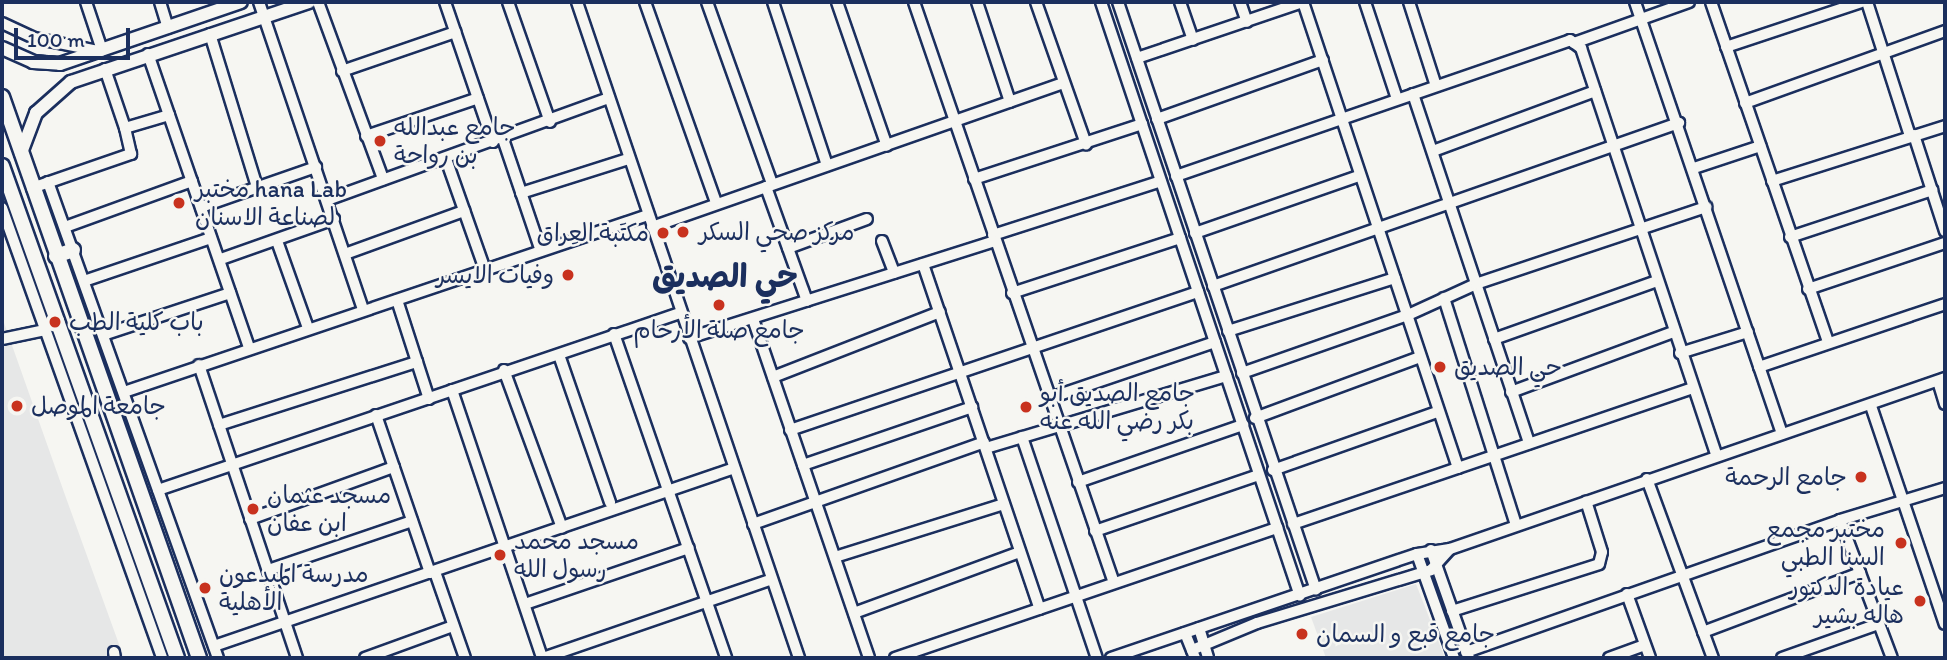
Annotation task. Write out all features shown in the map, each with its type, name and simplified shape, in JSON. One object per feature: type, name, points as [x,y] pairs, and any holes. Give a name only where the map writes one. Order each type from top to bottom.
[{"type":"highway","points":[[2,97],[198,658]]},
{"type":"highway","points":[[2,166],[53,337],[122,502],[177,658]]},
{"type":"highway","points":[[56,256],[73,250]]},
{"type":"highway","points":[[122,502],[141,496]]},
{"type":"main road","points":[[2,48],[47,64],[100,50],[242,2]]},
{"type":"main road","points":[[21,153],[43,103],[71,82],[309,2]]},
{"type":"street","points":[[2,23],[34,38],[100,50],[86,2]]},
{"type":"street","points":[[160,2],[168,27]]},
{"type":"street","points":[[259,2],[363,310]]},
{"type":"street","points":[[318,2],[383,179]]},
{"type":"street","points":[[445,2],[478,98],[521,192],[541,251]]},
{"type":"street","points":[[508,2],[550,122]]},
{"type":"street","points":[[577,2],[732,469],[799,658]]},
{"type":"street","points":[[645,2],[716,203]]},
{"type":"street","points":[[707,2],[807,301]]},
{"type":"street","points":[[773,2],[827,165]]},
{"type":"street","points":[[837,2],[887,146]]},
{"type":"street","points":[[914,2],[1114,583]]},
{"type":"street","points":[[976,2],[1010,102]]},
{"type":"street","points":[[1036,2],[1086,144]]},
{"type":"street","points":[[1101,2],[1300,596]]},
{"type":"street","points":[[1118,2],[1255,418],[1317,590]]},
{"type":"street","points":[[1180,2],[1193,40]]},
{"type":"street","points":[[1240,2],[1247,22]]},
{"type":"street","points":[[1137,58],[1302,2],[1323,60],[1339,118],[1408,315],[1437,412],[1458,468]]},
{"type":"street","points":[[1364,2],[1397,99]]},
{"type":"street","points":[[1409,2],[1436,86]]},
{"type":"street","points":[[1635,2],[1679,123],[1782,434]]},
{"type":"street","points":[[1574,43],[1689,2]]},
{"type":"street","points":[[1711,2],[1828,342]]},
{"type":"street","points":[[1726,47],[1861,2]]},
{"type":"street","points":[[1867,2],[1882,54],[1945,231]]},
{"type":"street","points":[[342,71],[455,32]]},
{"type":"street","points":[[1745,103],[1943,32],[1945,43]]},
{"type":"street","points":[[210,34],[257,187]]},
{"type":"street","points":[[1176,176],[1570,40],[1581,48],[1716,455]]},
{"type":"street","points":[[148,54],[211,238],[221,259],[249,348]]},
{"type":"street","points":[[1157,118],[1323,60]]},
{"type":"street","points":[[32,188],[131,154],[105,69]]},
{"type":"street","points":[[652,227],[1063,83]]},
{"type":"street","points":[[1433,151],[1595,91]]},
{"type":"street","points":[[1413,94],[1529,443]]},
{"type":"street","points":[[366,136],[478,98]]},
{"type":"street","points":[[327,200],[550,122],[609,98]]},
{"type":"street","points":[[125,128],[169,115]]},
{"type":"street","points":[[1213,286],[1679,123]]},
{"type":"street","points":[[974,178],[1142,124]]},
{"type":"street","points":[[1772,181],[1945,126]]},
{"type":"street","points":[[1694,169],[1760,146]]},
{"type":"street","points":[[446,159],[485,270]]},
{"type":"street","points":[[521,192],[628,159]]},
{"type":"street","points":[[201,207],[316,167]]},
{"type":"street","points":[[1195,233],[1359,176]]},
{"type":"street","points":[[65,227],[192,181]]},
{"type":"street","points":[[689,338],[923,264],[1161,181]]},
{"type":"street","points":[[48,182],[218,658]]},
{"type":"street","points":[[1790,237],[1932,190]]},
{"type":"street","points":[[1242,373],[1408,315],[1476,284],[1706,207]]},
{"type":"street","points":[[2,208],[53,337],[162,658]]},
{"type":"street","points":[[345,254],[464,211]]},
{"type":"street","points":[[124,392],[648,215]]},
{"type":"street","points":[[221,259],[334,219]]},
{"type":"street","points":[[788,248],[867,219]]},
{"type":"street","points":[[84,281],[211,238]]},
{"type":"street","points":[[1013,293],[1180,238]]},
{"type":"street","points":[[276,241],[308,328]]},
{"type":"street","points":[[882,241],[894,273]]},
{"type":"street","points":[[1808,289],[1945,243]]},
{"type":"street","points":[[923,264],[958,374],[972,407],[1040,609]]},
{"type":"street","points":[[1228,331],[1395,278]]},
{"type":"street","points":[[1494,339],[1657,281]]},
{"type":"street","points":[[790,430],[1198,292]]},
{"type":"street","points":[[103,335],[230,293]]},
{"type":"street","points":[[1444,298],[1516,525]]},
{"type":"street","points":[[397,300],[429,399]]},
{"type":"street","points":[[1759,367],[1945,304]]},
{"type":"street","points":[[1205,312],[1220,307]]},
{"type":"street","points":[[158,490],[429,399],[504,370],[559,355],[680,313]]},
{"type":"street","points":[[773,377],[940,313]]},
{"type":"street","points":[[752,319],[869,658]]},
{"type":"street","points":[[1511,392],[1673,332]]},
{"type":"street","points":[[1680,353],[1748,332]]},
{"type":"street","points":[[614,334],[726,658]]},
{"type":"street","points":[[2,339],[53,337]]},
{"type":"street","points":[[1052,397],[1215,342]]},
{"type":"street","points":[[559,355],[610,502]]},
{"type":"street","points":[[1255,418],[1420,357]]},
{"type":"street","points":[[219,425],[417,362]]},
{"type":"street","points":[[199,365],[297,658]]},
{"type":"street","points":[[504,370],[562,528]]},
{"type":"street","points":[[753,524],[985,445],[1022,437],[1227,376]]},
{"type":"street","points":[[1111,658],[1300,596],[1417,554],[1450,549],[1716,455],[1871,406],[1941,380],[1945,404]]},
{"type":"street","points":[[1293,524],[1692,388]]},
{"type":"street","points":[[452,390],[507,547],[542,658],[708,604],[771,580]]},
{"type":"street","points":[[1871,406],[1945,624]]},
{"type":"street","points":[[803,465],[972,407]]},
{"type":"street","points":[[1273,470],[1437,412]]},
{"type":"street","points":[[376,415],[412,521],[465,658]]},
{"type":"street","points":[[1078,482],[1243,425]]},
{"type":"street","points":[[1022,437],[1097,658]]},
{"type":"street","points":[[250,519],[394,467]]},
{"type":"street","points":[[214,646],[732,469]]},
{"type":"street","points":[[1095,531],[1259,475]]},
{"type":"street","points":[[1647,479],[1713,658]]},
{"type":"street","points":[[1431,550],[1467,655],[1627,594],[1840,520],[1945,488]]},
{"type":"street","points":[[1452,611],[1599,564],[1602,552],[1586,500]]},
{"type":"street","points":[[835,557],[1004,504]]},
{"type":"street","points":[[1840,520],[1892,658]]},
{"type":"street","points":[[268,570],[412,521]]},
{"type":"street","points":[[895,658],[1277,528]]},
{"type":"street","points":[[525,604],[689,548]]},
{"type":"street","points":[[1185,633],[1193,654],[1203,645],[1257,623],[1437,567],[1450,549]]},
{"type":"street","points":[[854,613],[1020,552]]},
{"type":"street","points":[[1417,554],[1454,658]]},
{"type":"street","points":[[1292,573],[1309,568]]},
{"type":"street","points":[[1703,632],[1860,573]]},
{"type":"street","points":[[1627,594],[1650,658]]},
{"type":"street","points":[[1782,658],[1878,624]]},
{"type":"street","points":[[365,658],[453,626]]},
{"type":"street","points":[[1199,628],[1208,658]]},
{"type":"street","points":[[1609,658],[1645,645]]},
{"type":"shaded area","name":"جامعة الموصل","points":[[2,317],[65,495],[124,658],[2,658]]},
{"type":"shaded area","points":[[1416,584],[1445,658],[1326,658],[1311,617]]},
{"type":"place","name":"جامع عبدالله بن رواحة","points":[[380,141]]},
{"type":"place","name":"مختبر hana Lab لصناعة الاسنان","points":[[179,203]]},
{"type":"place","name":"مركز صحي السكر","points":[[683,232]]},
{"type":"place","name":"مكتَبة العِراق","points":[[663,233]]},
{"type":"place","name":"وفيات الايسر","points":[[568,275]]},
{"type":"place","name":"جامع صلة الأرحام","points":[[719,305]]},
{"type":"place","name":"باب كلية الطب","points":[[55,322]]},
{"type":"place","name":"حي الصديق","points":[[1440,367]]},
{"type":"place","name":"جامعة الموصل","points":[[17,406]]},
{"type":"place","name":"جامع الصديق أبو بكر رضي الله عنه","points":[[1026,407]]},
{"type":"place","name":"جامع الرحمة","points":[[1861,477]]},
{"type":"place","name":"مسجد عثمان ابن عفان","points":[[253,509]]},
{"type":"place","name":"مختبر مجمع السنا الطبي","points":[[1901,543]]},
{"type":"place","name":"مسجد محمد رسول الله","points":[[500,555]]},
{"type":"place","name":"مدرسة المبدعون الأهلية","points":[[205,588]]},
{"type":"place","name":"عيادة الدكتور هاله بشير","points":[[1920,601]]},
{"type":"place","name":"جامع قبع و السمان","points":[[1302,634]]},
{"type":"district","name":"حي الصديق","points":[[725,276]]}]
